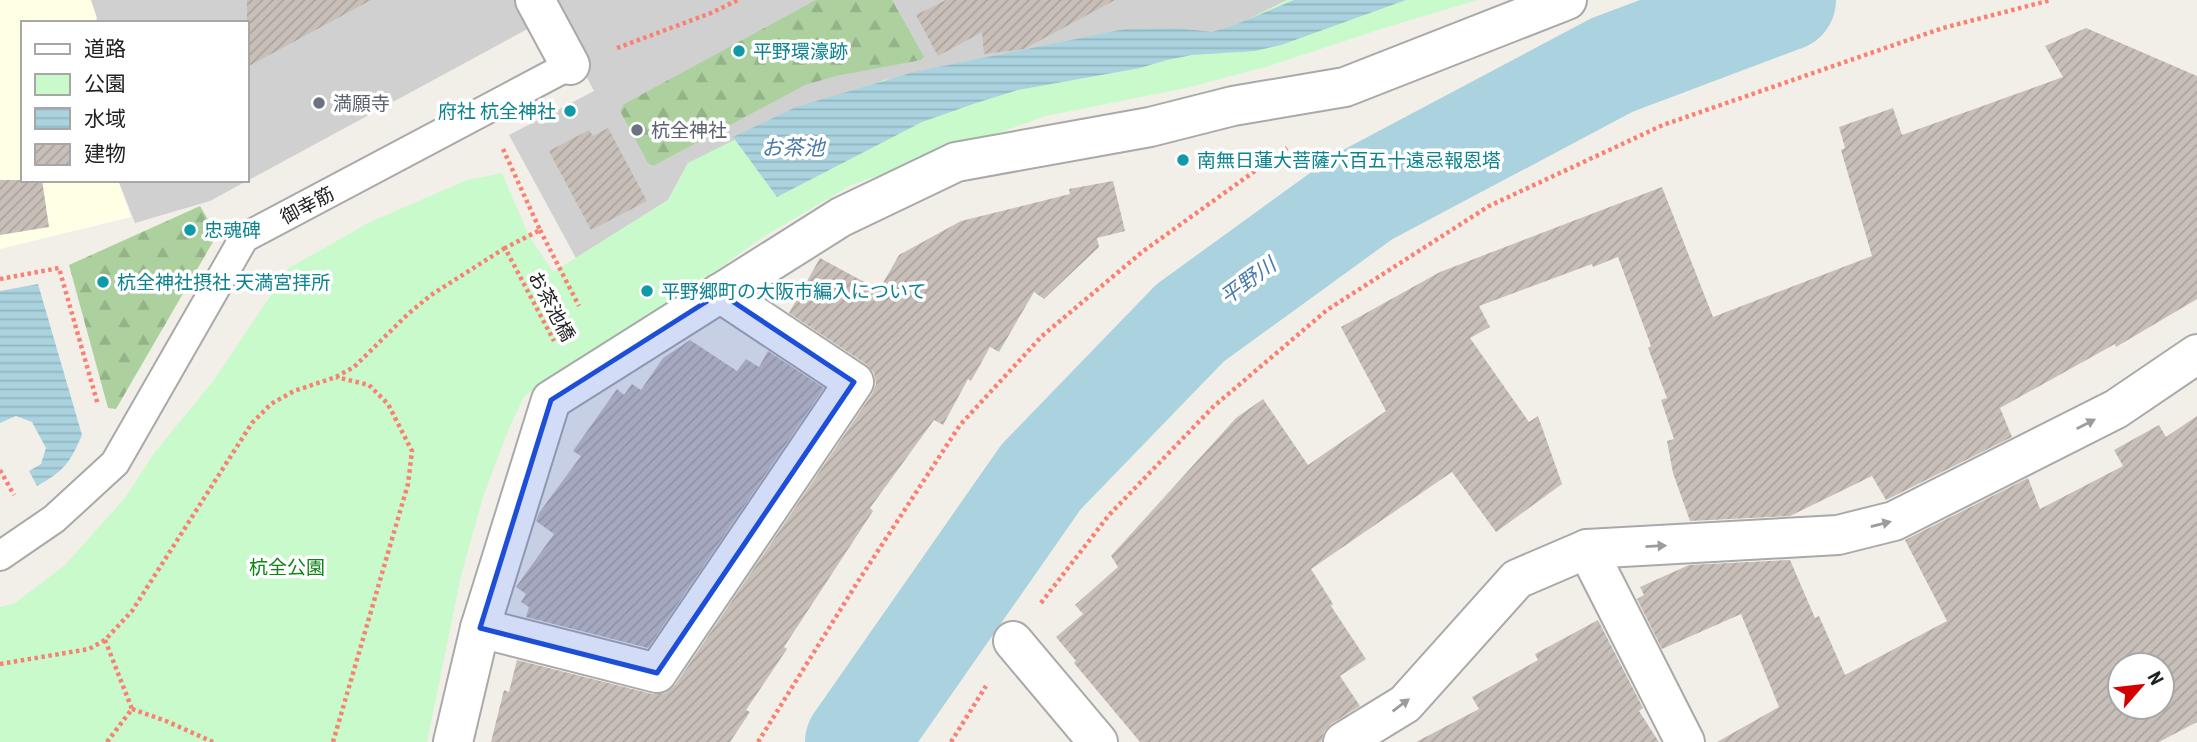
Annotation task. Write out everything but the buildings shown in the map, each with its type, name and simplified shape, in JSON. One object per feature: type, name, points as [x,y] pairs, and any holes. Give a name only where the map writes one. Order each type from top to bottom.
[{"type":"street","points":[[535,0],[570,65]]},
{"type":"street","points":[[453,742],[480,628],[551,400],[841,217],[956,163],[1345,87],[1567,0]]},
{"type":"street","points":[[480,628],[657,673],[854,382],[720,293]]},
{"type":"street","points":[[1343,742],[1405,704],[1517,579],[1587,550],[1838,535],[1894,521],[2116,409],[2197,354]]},
{"type":"street","points":[[1587,550],[1685,742]]},
{"type":"street","points":[[1013,641],[1098,742]]},
{"type":"lane","name":"御幸筋","points":[[0,556],[54,519],[115,463],[244,238],[570,65]]},
{"type":"path","points":[[570,65],[711,13],[738,0]]},
{"type":"path","points":[[951,742],[1013,641],[1109,515],[1213,407],[1327,310],[1489,206],[1663,125],[1943,28],[2051,0]]},
{"type":"path","points":[[485,110],[540,230],[579,306]]},
{"type":"path","points":[[758,742],[960,425],[1042,336],[1142,252],[1288,147]]},
{"type":"path","points":[[0,664],[89,649],[104,640],[132,611],[252,423],[271,404],[293,391],[336,377],[354,367],[431,295],[505,248],[540,230]]},
{"type":"path","name":"お茶池橋","points":[[505,248],[558,347]]},
{"type":"path","points":[[0,279],[59,268],[115,463]]},
{"type":"path","points":[[333,742],[408,484],[412,451],[388,404],[369,385],[336,377]]},
{"type":"path","points":[[0,470],[7,482]]},
{"type":"path","points":[[104,640],[132,709],[214,742]]},
{"type":"path","points":[[107,742],[132,709]]},
{"type":"highlighted area","points":[[720,293],[854,382],[657,673],[480,628],[551,400]]},
{"type":"shaded area","points":[[0,0],[91,0],[96,21],[21,21],[21,182],[119,182],[131,217],[0,249]]},
{"type":"shaded area","name":"満願寺","points":[[91,0],[520,0],[533,26],[248,180],[248,21],[96,21]]},
{"type":"shaded area","name":"杭全神社","points":[[546,0],[1287,0],[1213,37],[688,163],[668,200],[576,258],[509,135],[594,91]]},
{"type":"shaded area","name":"満願寺","points":[[119,182],[245,182],[210,201],[135,223]]},
{"type":"green space","points":[[816,0],[892,0],[924,57],[921,60],[836,76],[805,85],[653,166],[648,163],[620,111],[624,104]]},
{"type":"green space","name":"杭全公園","points":[[1287,0],[1478,0],[1269,66],[1186,88],[1046,116],[851,185],[763,237],[648,319],[524,396],[483,497],[461,576],[427,742],[0,742],[0,607],[15,603],[65,565],[124,499],[155,452],[214,380],[289,268],[368,223],[467,180],[502,173],[529,236],[553,272],[668,200],[688,163],[766,124],[884,80],[981,64],[1212,37]]},
{"type":"green space","points":[[200,206],[217,235],[116,409],[108,408],[69,265]]},
{"type":"water","name":"お茶池","points":[[1294,0],[1406,0],[1281,45],[1255,51],[1192,55],[1140,68],[1018,90],[976,103],[922,122],[777,197],[733,137],[796,107],[914,72],[1125,29],[1177,28],[1212,32]]},
{"type":"water","points":[[38,284],[82,435],[65,465],[54,476],[37,486],[29,471],[41,464],[46,448],[32,422],[16,416],[0,423],[0,291]]},
{"type":"waterway","name":"平野川","points":[[856,742],[1041,477],[1190,323],[1365,196],[1612,65],[1785,0]]},
{"type":"place","name":"平野環濠跡","points":[[739,51]]},
{"type":"place","name":"満願寺","points":[[319,103]]},
{"type":"place","name":"府社 杭全神社","points":[[570,111]]},
{"type":"place","name":"杭全神社","points":[[637,130]]},
{"type":"place","name":"南無日蓮大菩薩六百五十遠忌報恩塔","points":[[1183,160]]},
{"type":"place","name":"忠魂碑","points":[[190,230]]},
{"type":"place","name":"杭全神社摂社 天満宮拝所","points":[[103,282]]},
{"type":"place","name":"平野郷町の大阪市編入について","points":[[647,291]]}]
